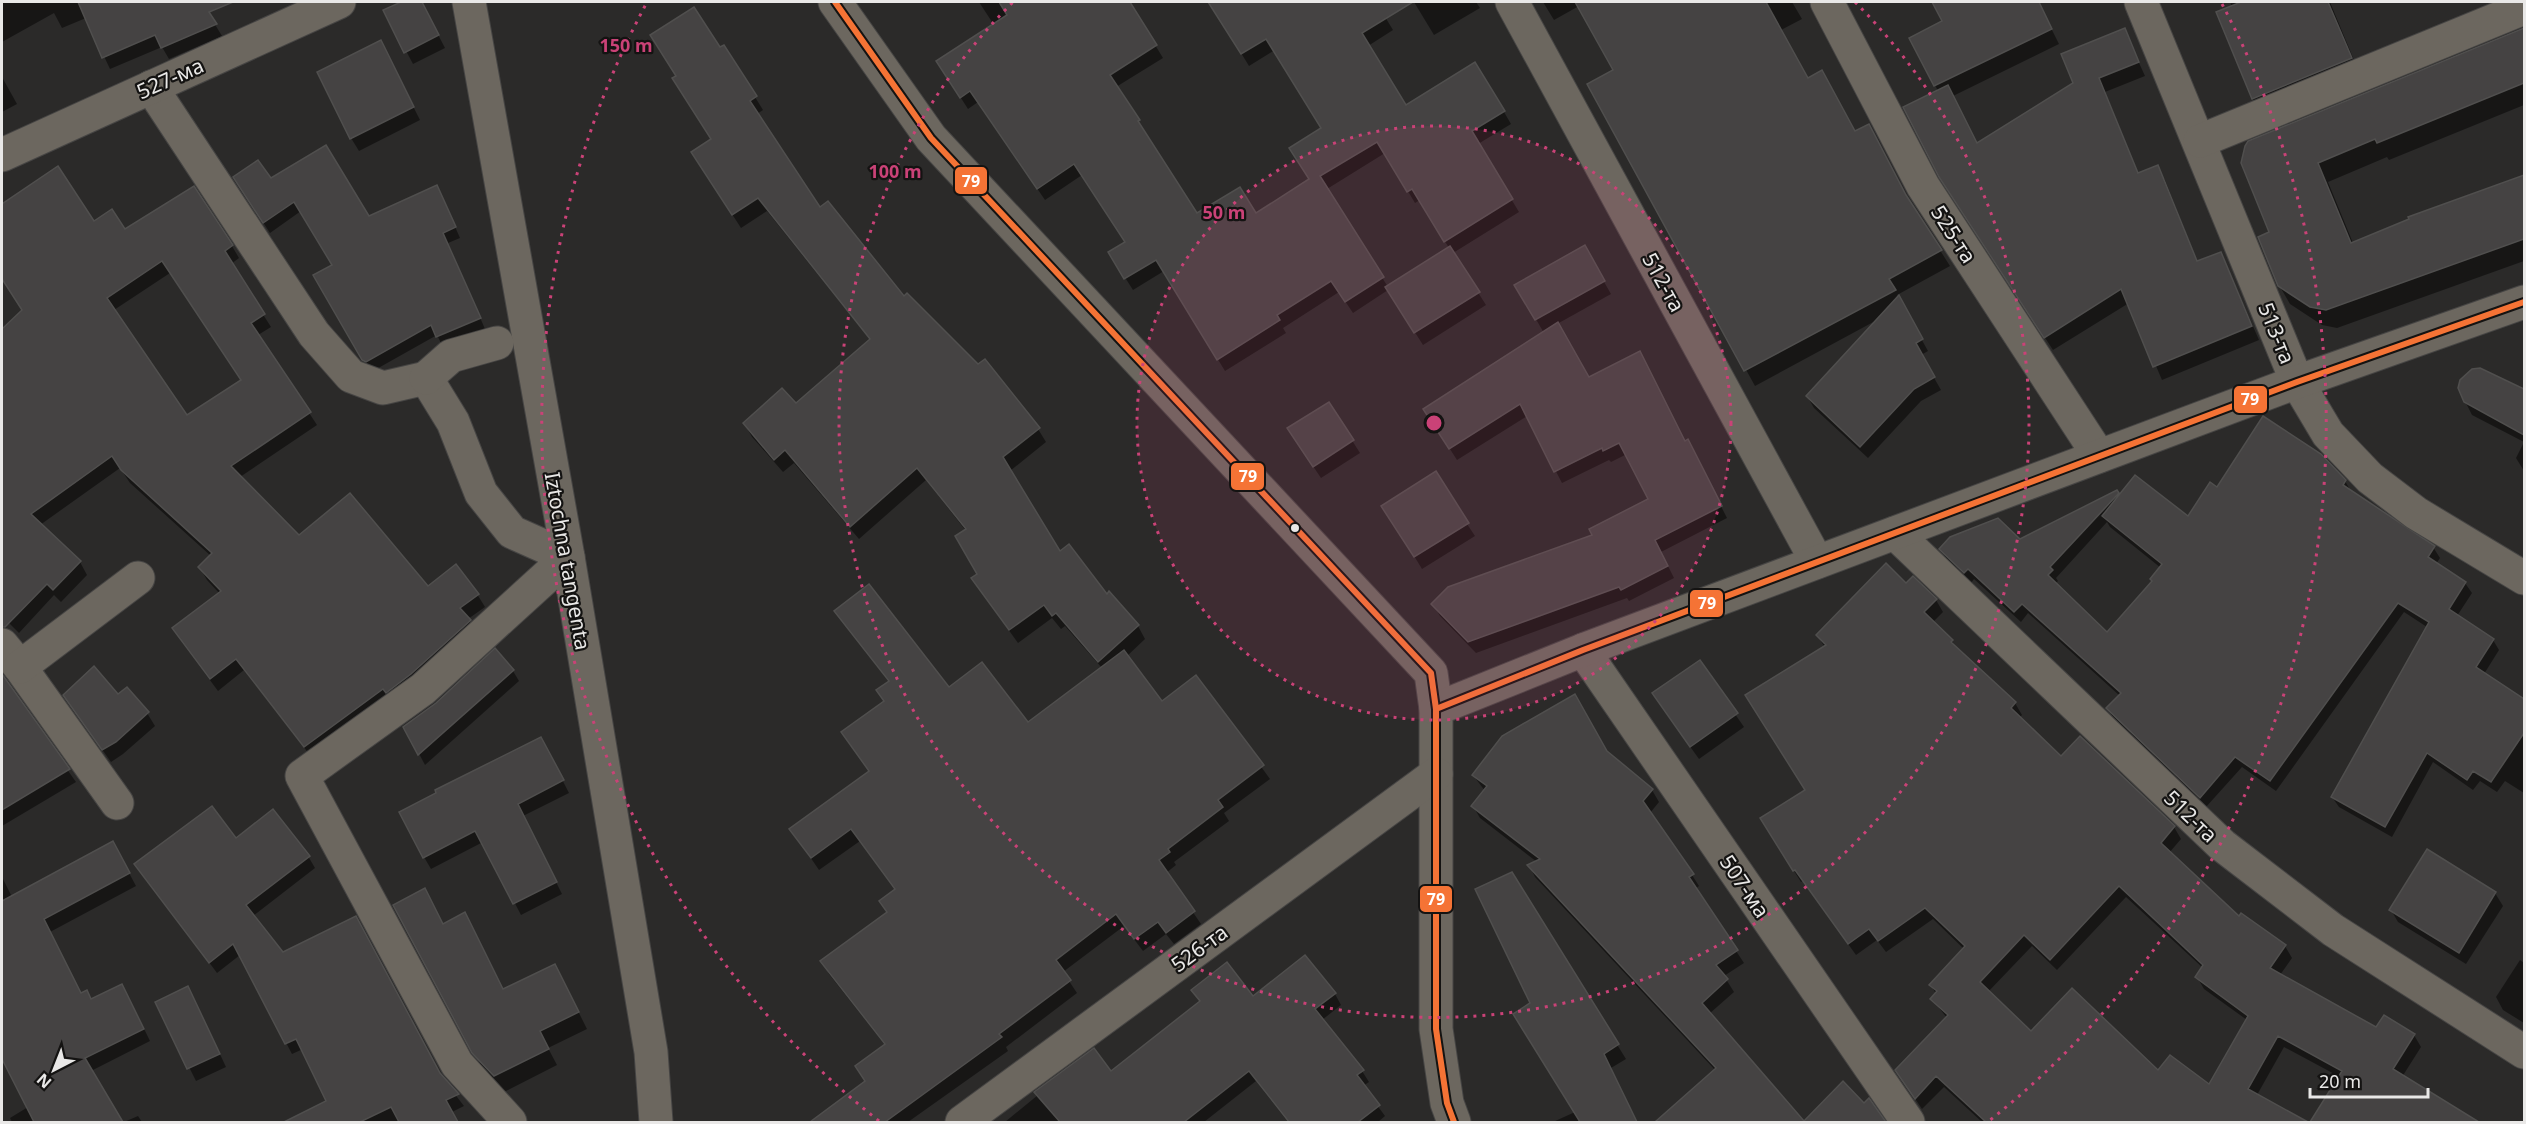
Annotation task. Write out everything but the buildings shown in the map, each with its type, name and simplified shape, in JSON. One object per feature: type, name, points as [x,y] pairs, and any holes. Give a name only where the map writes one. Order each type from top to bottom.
[{"type":"street","name":"527-ма","points":[[2,155],[339,2]]},
{"type":"street","name":"Iztochna tangenta","points":[[469,2],[568,557],[651,1052],[656,1122]]},
{"type":"street","points":[[835,2],[931,138],[1431,674],[1436,709],[1436,1029],[1447,1103],[1454,1122]]},
{"type":"street","name":"512-та","points":[[1512,2],[1817,562]]},
{"type":"street","name":"525-та","points":[[1827,2],[1923,186],[2099,456]]},
{"type":"street","name":"513-та","points":[[2141,2],[2297,382],[2328,434],[2370,478],[2416,513],[2524,579]]},
{"type":"street","points":[[2200,141],[2524,8]]},
{"type":"street","points":[[151,87],[314,334],[351,376],[382,388],[426,378],[451,356],[497,343]]},
{"type":"street","points":[[1436,709],[1583,650],[2099,456],[2297,382],[2524,302]]},
{"type":"street","points":[[426,378],[453,422],[481,493],[512,532],[568,557],[423,689],[302,776],[457,1064],[510,1122]]},
{"type":"street","name":"512-та","points":[[1895,533],[2222,845],[2333,930],[2524,1052]]},
{"type":"street","points":[[117,803],[11,656],[138,578]]},
{"type":"street","name":"507-ма","points":[[1583,650],[1908,1122]]},
{"type":"street","name":"526-та","points":[[962,1122],[1436,774]]},
{"type":"transit line","name":"79","points":[[835,2],[931,138],[1431,673],[1436,709],[1436,1029],[1447,1103],[1454,1122]]},
{"type":"transit line","name":"79","points":[[1436,709],[1583,650],[2297,382],[2524,302]]}]
